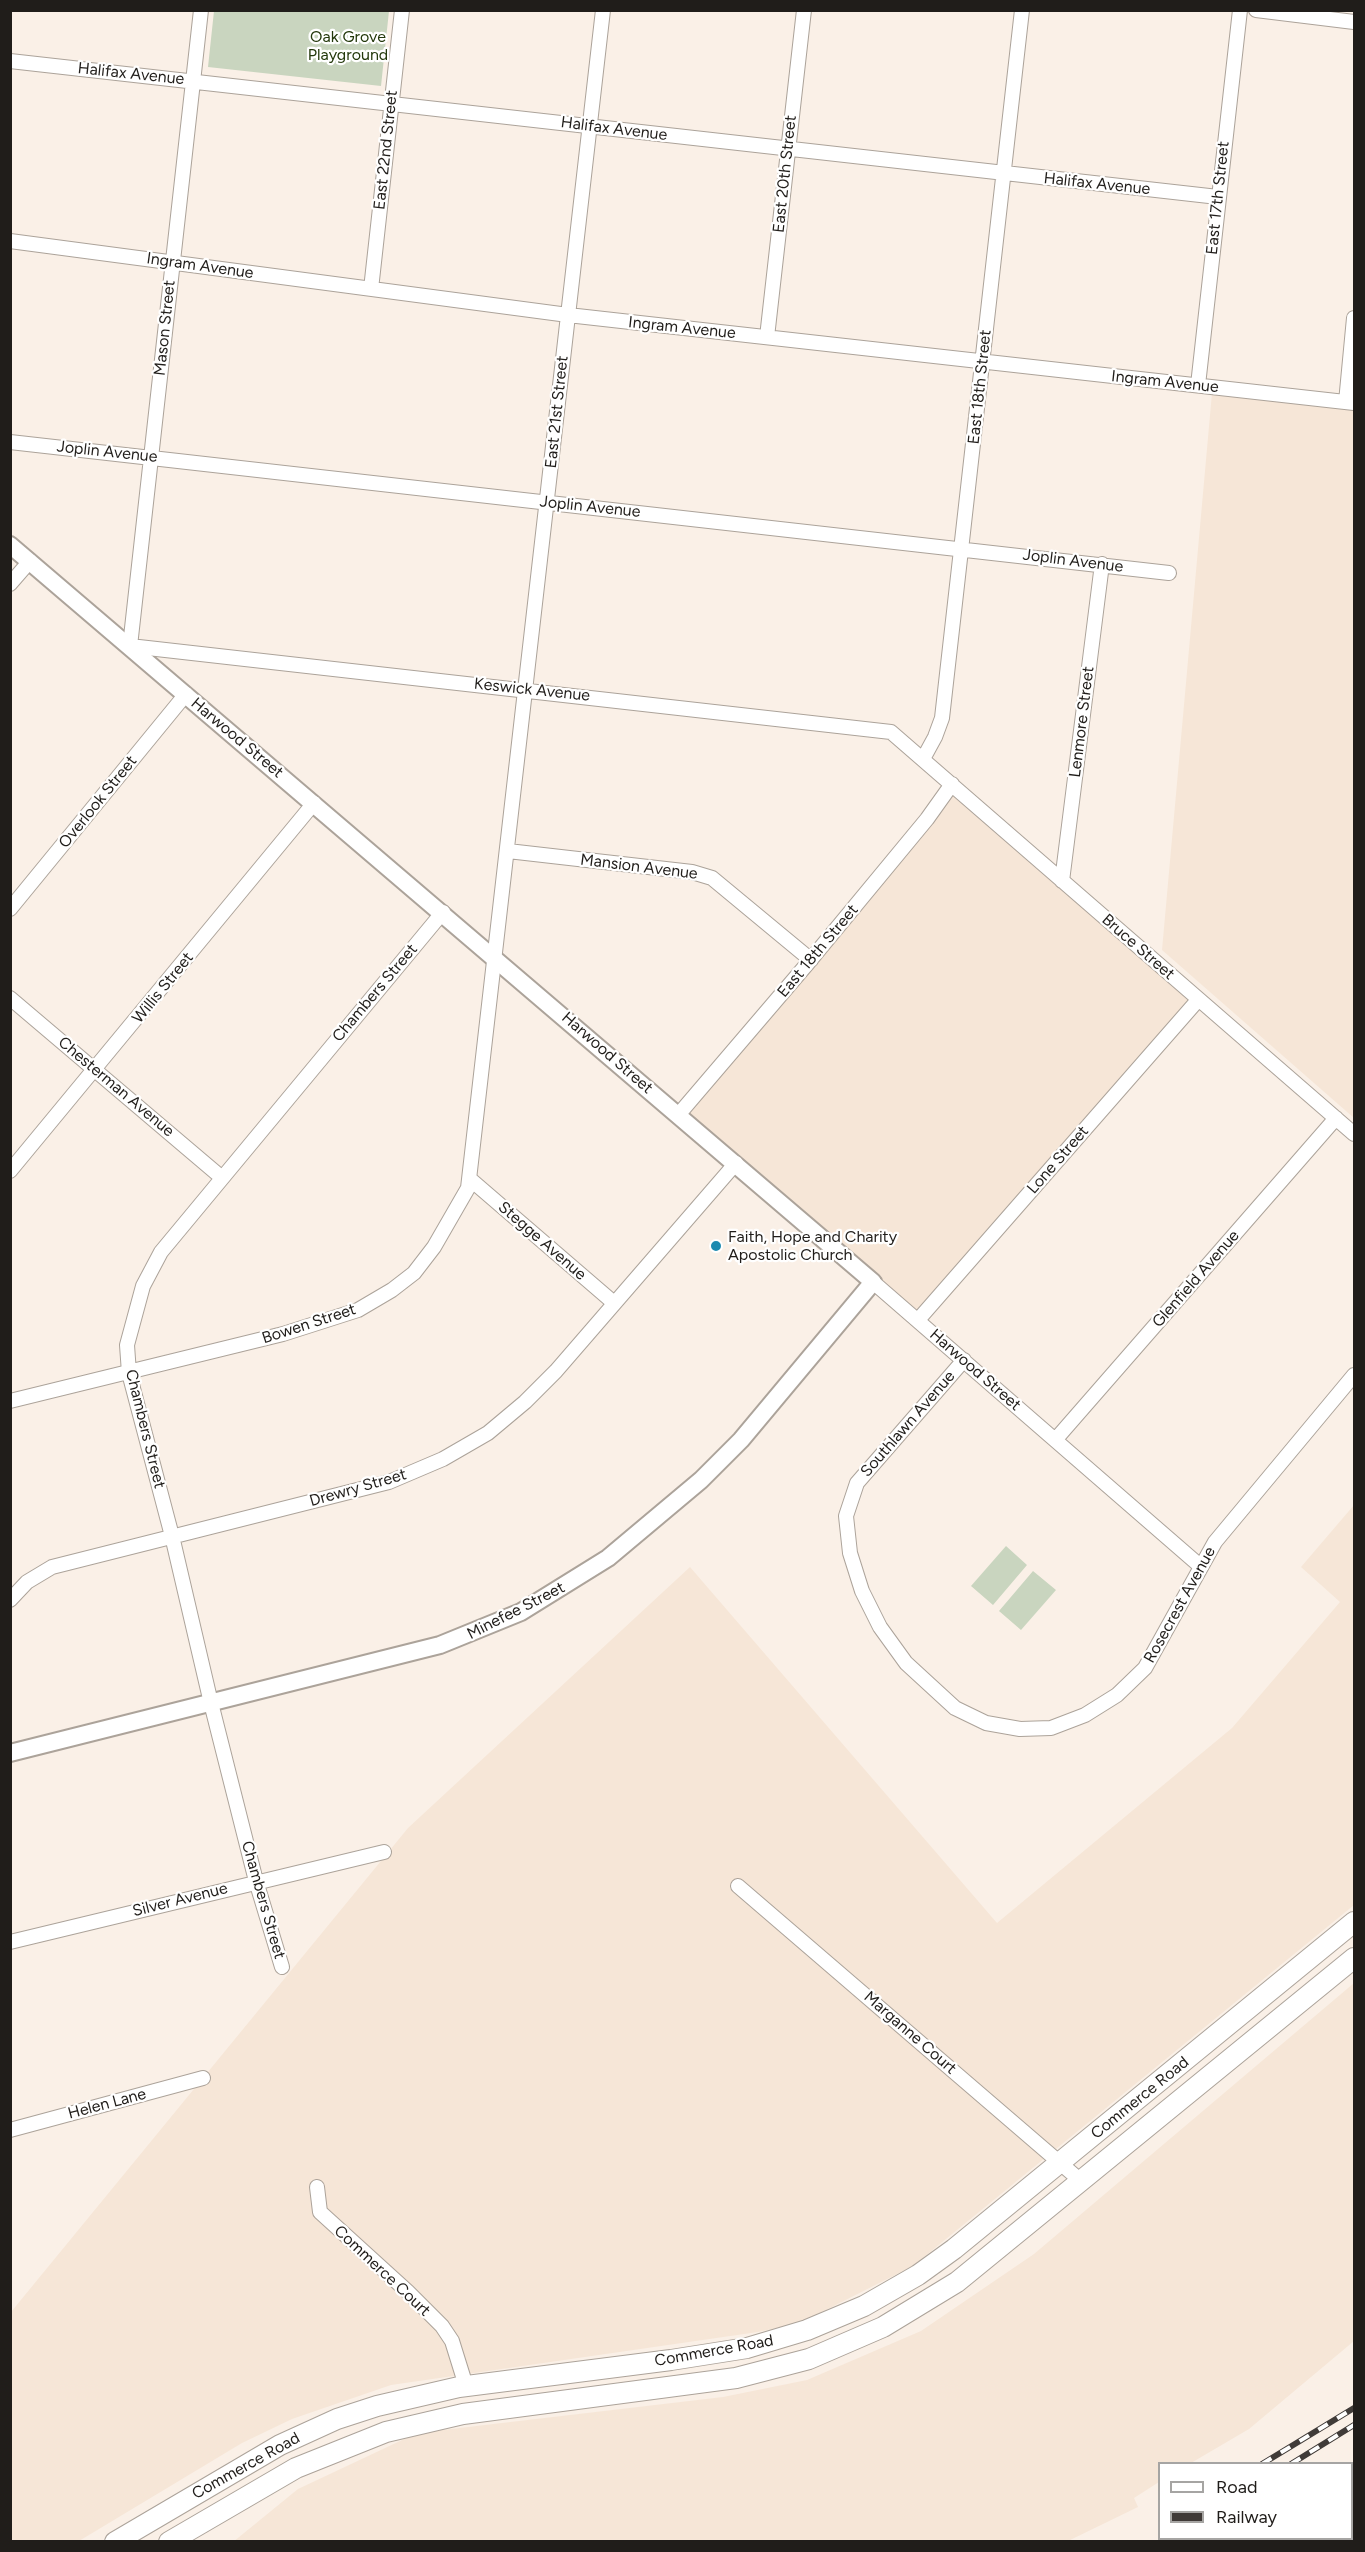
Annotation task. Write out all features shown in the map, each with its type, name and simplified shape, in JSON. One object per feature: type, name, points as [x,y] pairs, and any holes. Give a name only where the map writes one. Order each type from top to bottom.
[{"type":"main road","name":"Commerce Road","points":[[116,2541],[262,2455],[318,2427],[387,2403],[466,2386],[727,2352],[787,2337],[864,2306],[926,2269],[1060,2163],[1354,1922]]},
{"type":"main road","name":"Commerce Road","points":[[169,2541],[296,2468],[386,2432],[463,2414],[736,2378],[786,2366],[883,2327],[939,2294],[1354,1958]]},
{"type":"street","name":"Mason Street","points":[[130,646],[201,10]]},
{"type":"street","name":"East 22nd Street","points":[[370,289],[402,10]]},
{"type":"street","name":"East 21st Street","points":[[496,958],[603,10]]},
{"type":"street","name":"East 20th Street","points":[[767,337],[804,10]]},
{"type":"street","name":"East 18th Street","points":[[923,759],[942,718],[1022,10]]},
{"type":"street","name":"East 17th Street","points":[[1198,386],[1240,10]]},
{"type":"street","points":[[1256,10],[1354,22]]},
{"type":"street","name":"Halifax Avenue","points":[[10,61],[1218,197]]},
{"type":"street","name":"Ingram Avenue","points":[[10,241],[568,315],[1350,402]]},
{"type":"street","points":[[1350,402],[1354,318]]},
{"type":"street","name":"Joplin Avenue","points":[[10,442],[1169,573]]},
{"type":"street","name":"Harwood Street","points":[[10,545],[679,1114],[1200,1565]]},
{"type":"street","points":[[10,584],[30,561]]},
{"type":"street","name":"Lenmore Street","points":[[1062,881],[1102,564]]},
{"type":"street","name":"Keswick Avenue","points":[[130,646],[885,730],[896,735],[923,759]]},
{"type":"street","name":"Overlook Street","points":[[10,909],[186,694]]},
{"type":"street","name":"Bruce Street","points":[[923,759],[1354,1134]]},
{"type":"street","name":"East 18th Street","points":[[679,1114],[811,960],[927,819],[952,784]]},
{"type":"street","name":"Willis Street","points":[[10,1171],[314,803]]},
{"type":"street","name":"Mansion Avenue","points":[[508,851],[692,872],[712,878],[811,960]]},
{"type":"street","name":"Chambers Street","points":[[282,1967],[256,1881],[172,1536],[129,1373],[128,1338],[143,1286],[151,1268],[221,1177],[443,912]]},
{"type":"street","name":"Bowen Street","points":[[10,1401],[316,1326],[373,1302],[402,1283],[425,1260],[451,1220],[470,1179],[496,958]]},
{"type":"street","name":"Chesterman Avenue","points":[[10,998],[221,1177]]},
{"type":"street","name":"Lone Street","points":[[918,1320],[1198,1000]]},
{"type":"street","name":"Glenfield Avenue","points":[[1056,1439],[1336,1118]]},
{"type":"street","name":"Drewry Street","points":[[10,1600],[40,1572],[172,1536],[364,1489],[408,1475],[443,1459],[488,1432],[525,1402],[614,1304],[736,1163]]},
{"type":"street","name":"Stegge Avenue","points":[[470,1179],[614,1304]]},
{"type":"street","name":"Minefee Street","points":[[10,1754],[462,1638],[520,1612],[587,1573],[721,1460],[873,1282]]},
{"type":"street","name":"Southlawn Avenue","points":[[964,1360],[857,1483],[846,1516],[850,1553],[862,1591],[880,1627],[906,1663],[955,1708],[986,1723],[1020,1729]]},
{"type":"street","name":"Rosecrest Avenue","points":[[1020,1729],[1051,1728],[1085,1715],[1117,1695],[1146,1668],[1200,1565],[1215,1542],[1354,1375]]},
{"type":"street","name":"Silver Avenue","points":[[10,1942],[384,1852]]},
{"type":"street","name":"Marganne Court","points":[[738,1886],[1081,2181]]},
{"type":"street","name":"Helen Lane","points":[[10,2130],[203,2078]]},
{"type":"street","name":"Commerce Court","points":[[317,2187],[320,2212],[340,2234],[408,2292],[442,2326],[452,2341],[466,2386]]},
{"type":"shaded area","points":[[1212,393],[1354,406],[1354,1118],[1162,950]]},
{"type":"shaded area","points":[[955,787],[1198,1000],[918,1320],[679,1114]]},
{"type":"shaded area","points":[[1354,1505],[1354,1905],[913,2266],[800,2323],[758,2332],[391,2385],[292,2419],[242,2443],[79,2541],[11,2542],[11,2312],[408,1828],[690,1567],[997,1923],[1232,1728],[1340,1602],[1301,1567]]},
{"type":"shaded area","points":[[1354,1983],[1354,2341],[1249,2429],[1193,2462],[1158,2462],[1158,2483],[1134,2498],[1138,2507],[1066,2542],[233,2542],[298,2489],[417,2433],[723,2397],[807,2380],[921,2331],[1034,2254]]},
{"type":"green space","name":"Oak Grove Playground","points":[[214,11],[389,11],[381,86],[208,67]]},
{"type":"green space","points":[[1006,1546],[1027,1565],[993,1605],[971,1586]]},
{"type":"green space","points":[[1033,1571],[1056,1590],[1021,1630],[999,1611]]},
{"type":"railway","points":[[1265,2462],[1354,2408]]},
{"type":"railway","points":[[1294,2462],[1354,2425]]},
{"type":"place","name":"Faith, Hope and Charity Apostolic Church","points":[[716,1246]]}]
